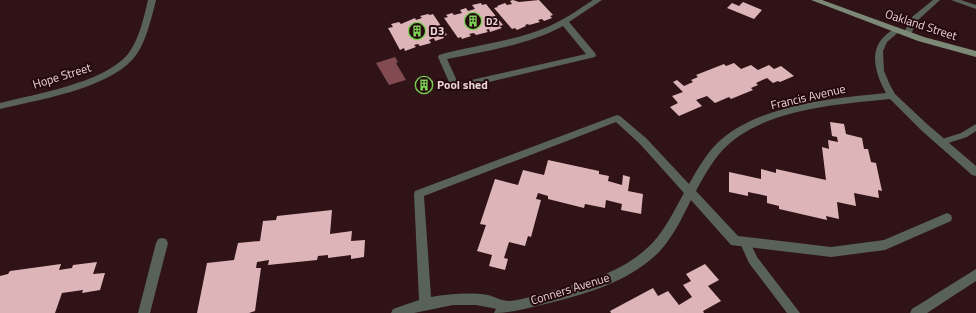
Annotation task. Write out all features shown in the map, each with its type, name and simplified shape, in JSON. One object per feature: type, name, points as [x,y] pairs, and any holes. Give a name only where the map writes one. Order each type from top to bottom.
[{"type":"main road","name":"Oakland Street","points":[[815,0],[907,34],[976,54]]},
{"type":"street","name":"Hope Street","points":[[0,106],[92,80],[108,74],[127,60],[131,55],[142,30],[152,0]]},
{"type":"street","points":[[564,22],[592,55],[455,87],[442,57],[493,46],[543,32],[564,22],[598,0]]},
{"type":"street","points":[[897,30],[883,41],[879,51],[880,71],[892,96],[924,127],[976,172]]},
{"type":"street","name":"Francis Avenue","points":[[690,193],[712,156],[727,141],[759,122],[816,106],[849,100],[892,96]]},
{"type":"street","points":[[425,304],[419,194],[617,118],[643,141],[735,242],[831,252],[885,245],[947,218]]},
{"type":"street","name":"Conners Avenue","points":[[398,313],[425,304],[459,299],[488,301],[504,310],[603,282],[629,269],[661,242],[690,193]]},
{"type":"street","points":[[144,313],[162,243]]},
{"type":"street","points":[[916,313],[976,274]]},
{"type":"lane","points":[[907,34],[915,19],[937,0]]},
{"type":"lane","points":[[954,0],[976,7]]},
{"type":"lane","points":[[942,142],[964,135],[976,127]]},
{"type":"lane","points":[[745,243],[762,274],[794,313]]},
{"type":"shaded area","points":[[395,57],[398,62],[396,63],[406,80],[389,85],[376,63]]},
{"type":"building","points":[[513,0],[519,2],[539,0],[553,15],[550,16],[552,18],[544,21],[542,19],[538,20],[540,22],[525,25],[526,26],[517,30],[515,28],[512,29],[494,8],[505,3],[507,5],[512,4],[510,1]]},
{"type":"building","points":[[743,2],[762,10],[754,19],[727,8],[732,3],[739,6]]},
{"type":"building","name":"D2","points":[[481,3],[482,5],[486,4],[503,25],[499,26],[502,28],[490,32],[489,29],[486,30],[488,32],[476,35],[474,33],[469,34],[471,36],[462,39],[461,37],[458,38],[444,18],[448,17],[446,15],[452,13],[454,15],[462,13],[460,10],[466,8],[468,11],[475,9],[472,5]]},
{"type":"building","name":"D3","points":[[433,14],[447,35],[443,36],[444,38],[435,41],[434,38],[429,40],[431,43],[420,46],[418,44],[414,45],[416,47],[405,51],[404,48],[400,50],[388,28],[393,27],[391,24],[399,22],[401,24],[415,18],[416,20],[422,18],[420,16]]},
{"type":"building","points":[[734,63],[741,69],[751,65],[758,70],[769,65],[774,69],[781,66],[794,76],[780,82],[778,81],[773,83],[767,78],[756,83],[758,85],[751,88],[753,90],[731,99],[729,97],[715,103],[707,96],[696,100],[702,106],[679,116],[670,107],[678,103],[672,96],[683,92],[673,82],[677,80],[684,86],[693,82],[691,80],[698,77],[696,75],[724,64],[726,66]]},
{"type":"building","name":"Pool shed","points":[[426,78],[433,81],[423,93],[416,90]]},
{"type":"building","points":[[830,122],[844,124],[846,134],[862,138],[864,149],[868,149],[871,162],[876,163],[882,191],[878,190],[879,198],[854,193],[856,206],[837,202],[839,219],[826,216],[827,220],[779,209],[779,206],[767,203],[767,196],[748,192],[748,196],[729,192],[729,172],[761,179],[761,169],[776,173],[776,169],[826,180],[822,147],[829,149],[828,140],[838,142],[837,137],[832,136]]},
{"type":"building","points":[[548,160],[599,171],[599,174],[609,176],[608,181],[622,185],[623,175],[630,177],[628,191],[643,194],[641,214],[621,210],[622,204],[606,200],[605,208],[585,204],[584,208],[548,199],[548,196],[538,193],[536,199],[541,200],[531,237],[528,236],[525,246],[509,242],[504,258],[508,259],[505,270],[489,266],[492,255],[477,251],[486,225],[480,224],[495,179],[518,185],[523,170],[544,175]]},
{"type":"building","points":[[332,210],[330,234],[352,231],[351,241],[365,240],[364,257],[351,259],[351,255],[328,258],[328,255],[318,256],[317,260],[268,265],[269,260],[257,262],[256,268],[261,268],[255,311],[249,313],[197,313],[207,263],[234,260],[238,243],[260,241],[263,221],[276,220],[277,216]]},
{"type":"building","points":[[97,262],[93,274],[105,273],[100,290],[82,293],[83,290],[62,293],[55,313],[0,313],[0,276],[8,274],[10,271],[61,264],[59,270],[72,268],[73,265]]},
{"type":"building","points":[[705,264],[719,280],[708,286],[721,301],[703,311],[704,313],[611,313],[610,311],[653,288],[658,296],[668,291],[679,305],[692,297],[683,285],[691,281],[686,274]]},
{"type":"place","name":"D2","points":[[473,21]]},
{"type":"place","name":"D3","points":[[417,31]]},
{"type":"place","name":"Pool shed","points":[[424,85]]}]
